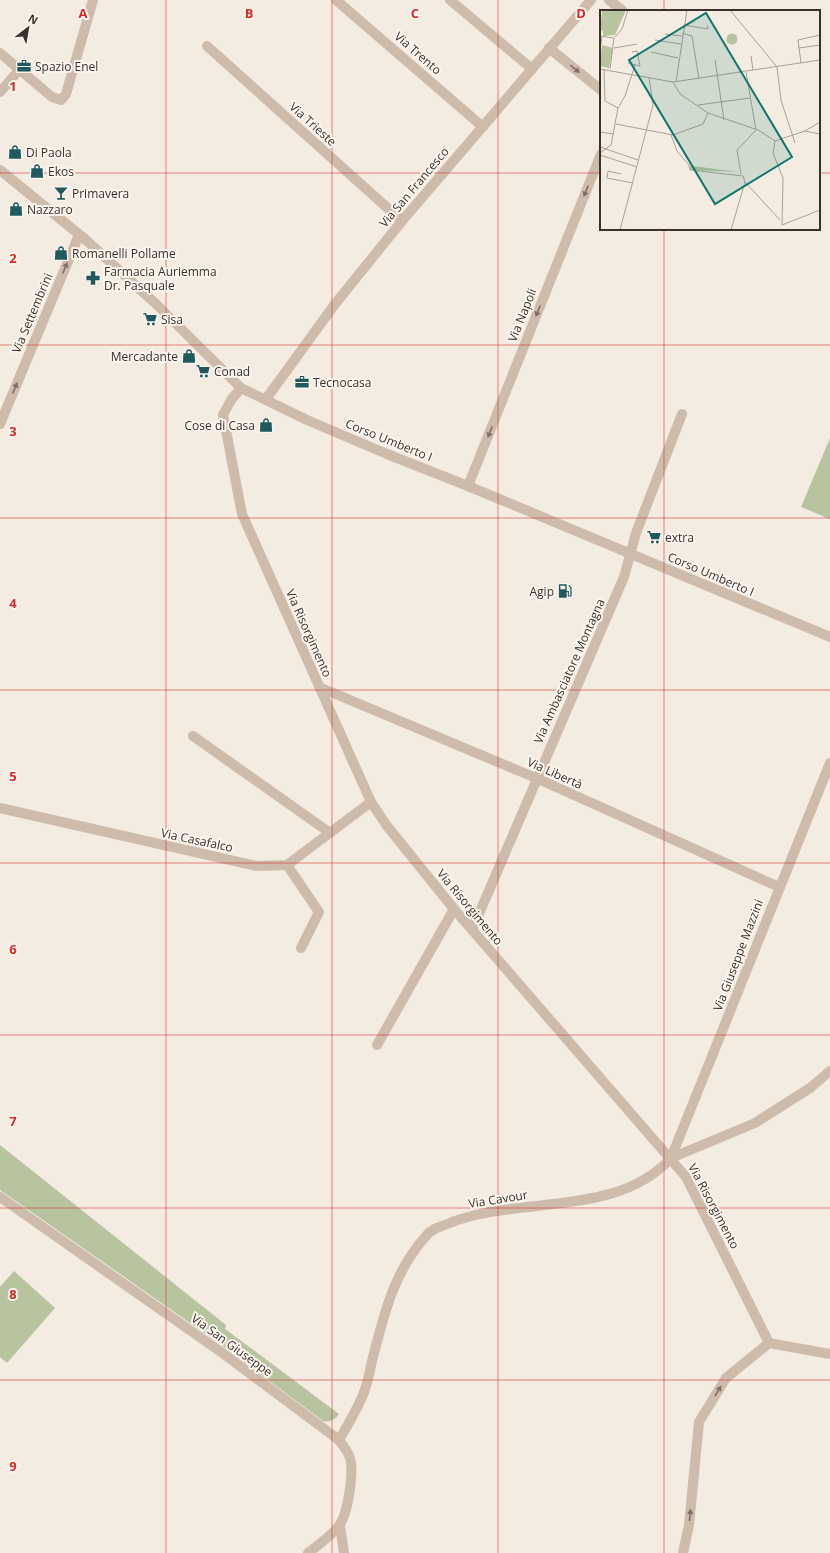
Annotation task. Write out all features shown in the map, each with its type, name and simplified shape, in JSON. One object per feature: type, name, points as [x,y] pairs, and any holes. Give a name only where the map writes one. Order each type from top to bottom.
[{"type":"street","points":[[0,52],[52,97],[60,100],[66,94],[93,0]]},
{"type":"street","name":"Via Trento","points":[[336,0],[483,126]]},
{"type":"street","points":[[450,0],[532,69]]},
{"type":"street","name":"Via San Francesco","points":[[266,399],[335,304],[402,221],[591,0]]},
{"type":"street","points":[[609,0],[621,10]]},
{"type":"street","name":"Via Trieste","points":[[207,46],[402,221]]},
{"type":"street","points":[[549,48],[600,89]]},
{"type":"street","points":[[0,92],[20,69]]},
{"type":"street","name":"Via Napoli","points":[[468,486],[600,156]]},
{"type":"street","name":"Corso Umberto I","points":[[0,170],[79,235],[155,303],[241,388],[307,420],[830,638]]},
{"type":"street","name":"Via Settembrini","points":[[0,424],[79,235]]},
{"type":"street","name":"Via Risorgimento","points":[[241,388],[231,400],[223,415],[242,514],[371,802],[387,826],[454,909],[686,1177],[769,1343]]},
{"type":"street","name":"Via Ambasciatore Montagna","points":[[472,930],[624,576],[636,533],[682,414]]},
{"type":"street","name":"Via Libertà","points":[[319,687],[536,778],[779,887]]},
{"type":"street","points":[[193,736],[330,833]]},
{"type":"street","name":"Via Giuseppe Mazzini","points":[[671,1158],[830,763]]},
{"type":"street","points":[[301,948],[319,912],[287,866],[371,802]]},
{"type":"street","name":"Via Casafalco","points":[[0,808],[257,866],[287,866]]},
{"type":"street","points":[[377,1045],[454,909]]},
{"type":"street","points":[[671,1158],[755,1123],[810,1088],[830,1071]]},
{"type":"street","name":"Via Cavour","points":[[339,1440],[350,1422],[364,1393],[389,1296],[404,1266],[426,1235],[435,1229],[471,1215],[593,1198],[637,1184],[662,1168],[671,1158]]},
{"type":"street","name":"Via San Giuseppe","points":[[0,1197],[221,1352],[339,1440],[348,1454],[352,1470],[346,1508],[340,1526]]},
{"type":"street","points":[[683,1553],[689,1526],[699,1422],[726,1378],[769,1343],[830,1354]]},
{"type":"street","points":[[308,1553],[340,1526]]},
{"type":"street","points":[[340,1526],[344,1553]]},
{"type":"green space","points":[[830,438],[830,519],[801,507]]},
{"type":"green space","points":[[0,1145],[226,1325],[225,1329],[339,1414],[338,1416],[330,1421],[323,1421],[220,1344],[0,1190]]},
{"type":"green space","points":[[14,1271],[55,1308],[7,1363],[0,1357],[0,1287]]},
{"type":"place","name":"Spazio Enel","points":[[24,66]]},
{"type":"place","name":"Di Paola","points":[[15,152]]},
{"type":"place","name":"Ekos","points":[[37,171]]},
{"type":"place","name":"Primavera","points":[[61,193]]},
{"type":"place","name":"Nazzaro","points":[[16,209]]},
{"type":"place","name":"Romanelli Pollame","points":[[61,253]]},
{"type":"place","name":"Farmacia Auriemma Dr. Pasquale","points":[[93,278]]},
{"type":"place","name":"Sisa","points":[[150,319]]},
{"type":"place","name":"Mercadante","points":[[189,356]]},
{"type":"place","name":"Conad","points":[[203,371]]},
{"type":"place","name":"Tecnocasa","points":[[302,382]]},
{"type":"place","name":"Cose di Casa","points":[[266,425]]},
{"type":"place","name":"extra","points":[[654,537]]},
{"type":"place","name":"Agip","points":[[565,591]]}]
